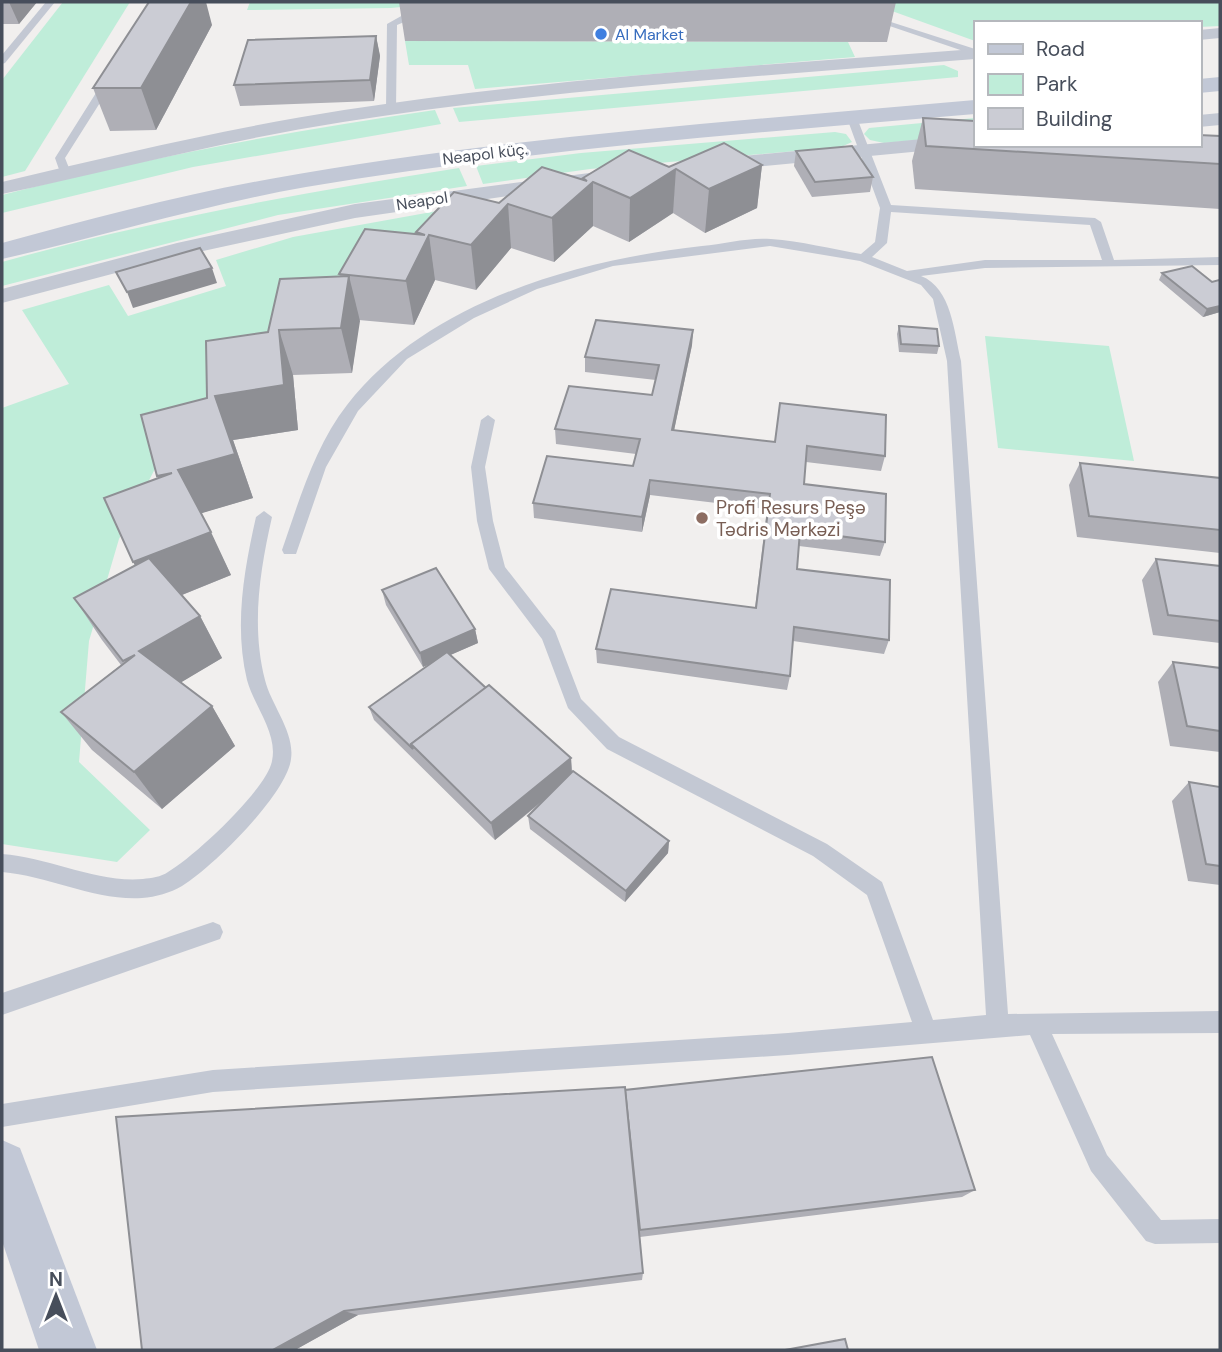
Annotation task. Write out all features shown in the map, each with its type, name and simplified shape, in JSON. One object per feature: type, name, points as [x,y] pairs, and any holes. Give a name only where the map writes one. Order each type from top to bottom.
[{"type":"main road","points":[[1201,67],[1220,65]]},
{"type":"main road","points":[[1201,86],[1220,84]]},
{"type":"main road","name":"Neapol küç.","points":[[468,133],[974,87]]},
{"type":"main road","name":"Neapol küç.","points":[[2,251],[206,200],[318,178],[464,156],[974,107]]},
{"type":"main road","name":"Neapol küç.","points":[[38,217],[233,172],[442,136]]},
{"type":"main road","points":[[2,1166],[68,1350]]},
{"type":"street","points":[[1201,35],[1220,33]]},
{"type":"street","points":[[2,188],[186,145],[391,109],[615,84],[974,53]]},
{"type":"street","points":[[1201,121],[1220,119]]},
{"type":"street","points":[[688,168],[974,141]]},
{"type":"street","name":"Neapol","points":[[2,296],[177,250],[355,211],[491,190],[648,172]]},
{"type":"lane","points":[[2,61],[51,2]]},
{"type":"lane","points":[[391,109],[392,24],[415,12],[439,12]]},
{"type":"lane","points":[[853,14],[880,18],[974,53]]},
{"type":"lane","points":[[2,43],[18,43]]},
{"type":"lane","points":[[65,173],[60,158],[117,67]]},
{"type":"lane","points":[[852,118],[886,208],[881,243],[863,258]]},
{"type":"lane","points":[[886,208],[1095,222],[1109,264]]},
{"type":"lane","points":[[290,550],[319,467],[352,408],[402,356],[469,315],[533,286],[611,263],[769,242],[863,258],[925,282],[939,298],[954,361],[998,1025]]},
{"type":"lane","points":[[906,275],[985,264],[1220,261]]},
{"type":"lane","points":[[488,420],[478,467],[485,520],[497,569],[549,636],[575,703],[613,743],[820,850],[875,889],[926,1031]]},
{"type":"lane","points":[[2,863],[111,888],[165,885],[199,862],[270,787],[282,763],[281,743],[256,680],[248,608],[264,517]]},
{"type":"lane","points":[[2,1004],[213,932]]},
{"type":"lane","points":[[2,1116],[213,1082],[788,1044],[998,1025],[1220,1022]]},
{"type":"lane","points":[[1036,1023],[1100,1163],[1155,1232],[1220,1231]]},
{"type":"green space","points":[[63,2],[130,2],[25,171],[2,177],[2,80]]},
{"type":"green space","points":[[250,2],[454,2],[391,8],[247,10]]},
{"type":"green space","points":[[867,2],[1220,2],[1220,26],[1201,27],[1201,21],[974,21],[974,41]]},
{"type":"green space","points":[[405,41],[848,42],[855,57],[475,89],[468,65],[409,65]]},
{"type":"green space","points":[[944,65],[958,71],[958,77],[459,122],[453,108]]},
{"type":"green space","points":[[435,110],[441,124],[193,167],[2,213],[2,195],[109,169],[217,146]]},
{"type":"green space","points":[[974,118],[974,135],[884,143],[870,140],[864,134],[869,128]]},
{"type":"green space","points":[[835,132],[846,134],[852,142],[841,147],[590,169],[483,184],[476,166],[581,153]]},
{"type":"green space","points":[[459,168],[467,186],[278,215],[2,286],[2,262],[58,247],[229,208]]},
{"type":"green space","points":[[487,202],[162,455],[119,539],[89,641],[79,762],[150,830],[117,862],[2,844],[2,408],[69,384],[22,310],[109,285],[128,316],[226,286],[216,260],[293,237]]},
{"type":"green space","points":[[985,336],[1109,346],[1134,461],[998,448]]},
{"type":"building","points":[[149,2],[191,2],[141,88],[93,88]]},
{"type":"building","points":[[376,36],[370,80],[234,85],[248,40]]},
{"type":"building","points":[[923,118],[974,121],[974,147],[1201,147],[1201,135],[1220,136],[1220,164],[926,146]]},
{"type":"building","points":[[724,143],[762,165],[709,189],[676,169],[630,198],[593,182],[552,218],[508,204],[471,245],[429,235],[406,281],[339,274],[365,229],[425,235],[416,232],[454,192],[499,203],[542,167],[587,181],[583,178],[629,150],[669,167]]},
{"type":"building","points":[[852,146],[873,177],[815,182],[796,151]]},
{"type":"building","points":[[200,248],[212,268],[127,292],[116,272]]},
{"type":"building","points":[[1192,266],[1212,282],[1220,281],[1220,306],[1207,309],[1162,273]]},
{"type":"building","points":[[349,276],[341,328],[279,330],[284,385],[215,396],[235,454],[178,470],[211,532],[133,562],[104,498],[172,473],[157,476],[141,415],[207,398],[206,341],[268,332],[280,279]]},
{"type":"building","points":[[596,320],[693,330],[672,430],[775,442],[780,403],[886,415],[885,456],[807,446],[804,484],[886,494],[885,542],[800,531],[797,569],[890,580],[889,640],[794,627],[790,676],[596,649],[611,589],[756,608],[770,494],[650,480],[642,517],[533,503],[547,456],[633,466],[640,439],[555,429],[569,386],[652,395],[659,365],[585,357]]},
{"type":"building","points":[[899,326],[937,329],[939,346],[901,344]]},
{"type":"building","points":[[1080,463],[1220,478],[1220,530],[1089,516]]},
{"type":"building","points":[[149,558],[200,616],[139,651],[212,706],[134,772],[61,712],[135,655],[123,661],[74,598]]},
{"type":"building","points":[[1156,559],[1220,566],[1220,621],[1168,615]]},
{"type":"building","points":[[436,568],[475,629],[420,653],[382,590]]},
{"type":"building","points":[[447,652],[486,688],[411,744],[413,749],[369,707]]},
{"type":"building","points":[[1173,662],[1220,668],[1220,731],[1187,726]]},
{"type":"building","points":[[489,685],[571,758],[491,823],[411,744]]},
{"type":"building","points":[[573,771],[669,841],[626,891],[528,816]]},
{"type":"building","points":[[1189,782],[1220,787],[1220,866],[1206,864]]},
{"type":"building","points":[[932,1057],[975,1190],[640,1230],[625,1090]]},
{"type":"building","points":[[625,1087],[643,1273],[344,1311],[273,1350],[142,1350],[116,1117]]},
{"type":"building","points":[[845,1339],[848,1350],[785,1350]]},
{"type":"place","name":"Al Market","points":[[601,34]]},
{"type":"place","name":"Profi Resurs Peşə Tədris Mərkəzi","points":[[702,518]]}]
